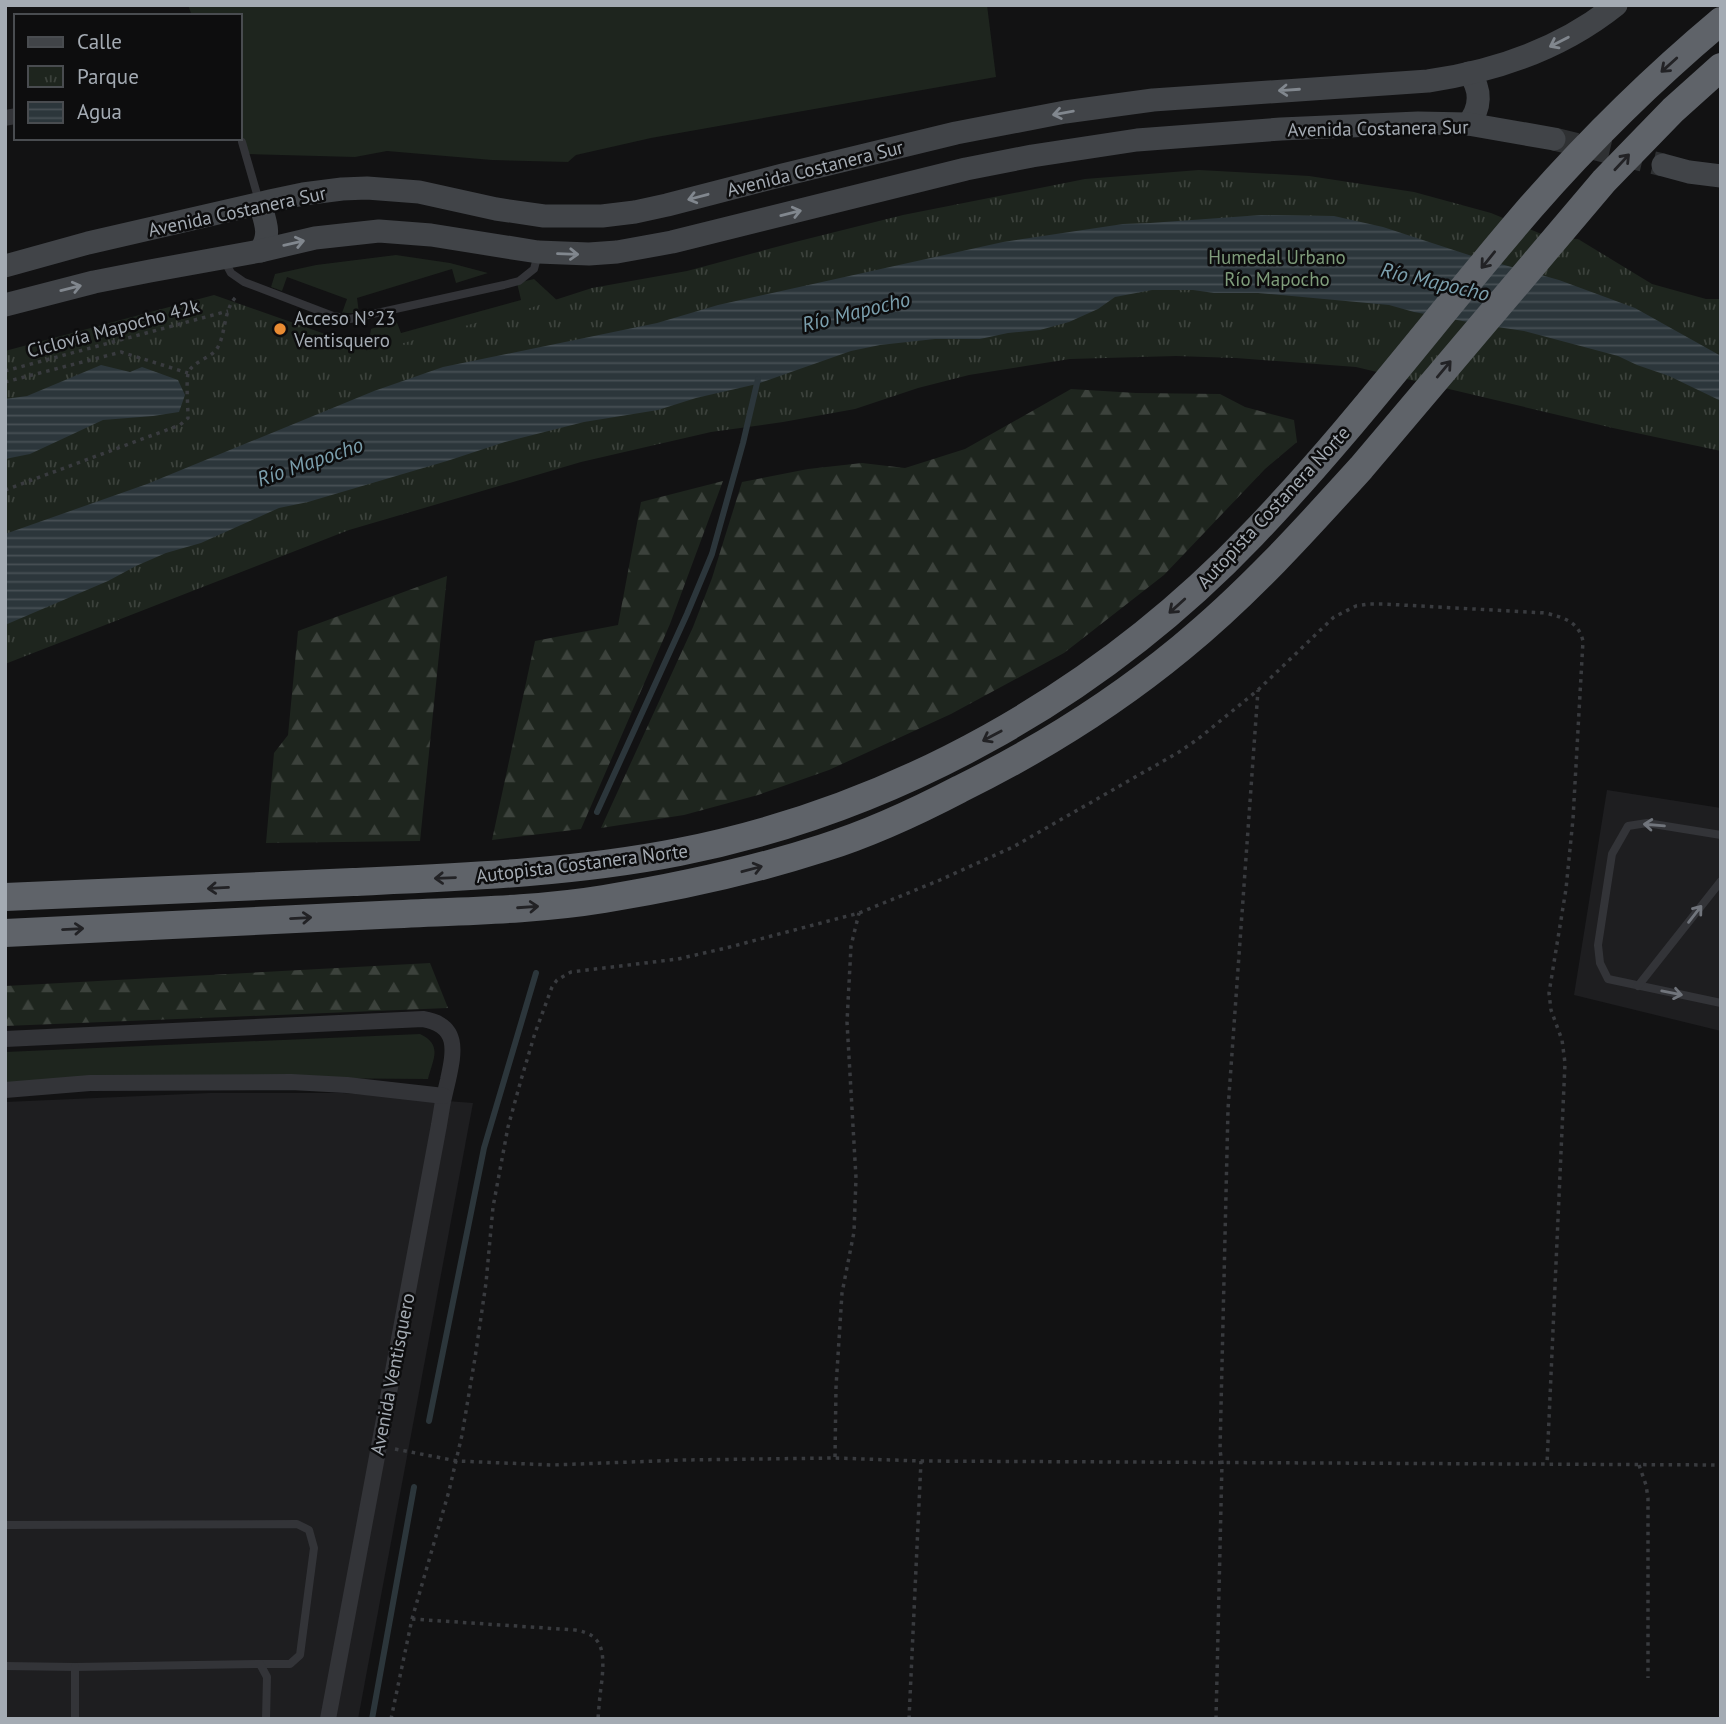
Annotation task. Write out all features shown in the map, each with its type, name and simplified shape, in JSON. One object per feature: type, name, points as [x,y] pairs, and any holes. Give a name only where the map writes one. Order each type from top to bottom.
[{"type":"highway","name":"Autopista Costanera Norte","points":[[5,897],[463,877],[541,871],[678,852],[783,826],[823,813],[865,797],[980,743],[1027,717],[1096,672],[1170,613],[1209,577],[1276,510],[1360,415],[1531,207],[1623,110],[1721,21]]},
{"type":"highway","name":"Autopista Costanera Norte","points":[[5,933],[534,907],[601,900],[734,874],[826,847],[916,812],[1032,751],[1112,701],[1220,614],[1266,571],[1321,513],[1576,212],[1640,144],[1721,67]]},
{"type":"street","name":"Avenida Costanera Sur","points":[[5,266],[88,243],[303,194],[342,189],[419,192],[544,216],[602,216],[635,212],[956,133],[1065,112],[1153,100],[1428,81],[1469,73],[1499,66],[1549,47],[1582,30],[1616,5]]},
{"type":"street","points":[[1468,124],[1476,114],[1479,100],[1476,84],[1469,73]]},
{"type":"street","points":[[1345,86],[1338,104],[1341,117],[1347,125]]},
{"type":"street","name":"Avenida Costanera Sur","points":[[7,304],[94,282],[314,239],[379,231],[431,235],[538,252],[589,254],[645,248],[966,169],[1137,140],[1347,125],[1418,123],[1468,124],[1554,139]]},
{"type":"street","points":[[1662,165],[1721,176]]},
{"type":"street","points":[[260,204],[268,232],[260,251]]},
{"type":"street","name":"Avenida Ventisquero","points":[[5,1039],[423,1019],[433,1020],[448,1031],[453,1054],[328,1719]]},
{"type":"street","points":[[5,1090],[90,1083],[292,1082],[444,1096]]},
{"type":"lane","points":[[242,142],[260,204]]},
{"type":"lane","points":[[223,258],[232,273],[250,284],[333,316],[350,319],[519,281],[534,270],[538,252]]},
{"type":"lane","points":[[1721,835],[1647,822],[1628,826],[1612,854],[1598,945],[1600,963],[1608,979],[1721,1003]]},
{"type":"lane","points":[[1638,986],[1721,881]]},
{"type":"lane","points":[[5,1525],[297,1524],[309,1530],[314,1548],[300,1656],[290,1664],[5,1666]]},
{"type":"lane","points":[[260,1664],[267,1678],[266,1719]]},
{"type":"lane","points":[[75,1667],[75,1719]]},
{"type":"path","points":[[5,490],[180,425],[188,418],[188,373],[218,348],[234,299],[250,284]]},
{"type":"path","name":"Ciclovía Mapocho 42k","points":[[5,371],[228,311]]},
{"type":"path","points":[[5,382],[121,352],[188,373]]},
{"type":"path","points":[[391,1719],[412,1619],[457,1461],[475,1358],[493,1208],[508,1127],[528,1056],[552,987],[557,980],[571,972],[667,960],[726,948],[859,913],[976,864],[1057,823],[1179,752],[1258,690],[1334,617],[1356,606],[1369,604],[1546,613],[1567,619],[1581,634],[1583,648],[1573,819],[1566,889],[1549,993],[1551,1010],[1562,1040],[1565,1063],[1546,1464]]},
{"type":"path","points":[[1216,1719],[1228,1108],[1258,690]]},
{"type":"path","points":[[835,1458],[840,1313],[854,1232],[856,1178],[847,1022],[849,964],[859,913]]},
{"type":"path","points":[[379,1446],[457,1461],[552,1465],[835,1458],[921,1461],[1721,1465]]},
{"type":"path","points":[[909,1719],[921,1461]]},
{"type":"path","points":[[1639,1465],[1648,1498],[1648,1678]]},
{"type":"path","points":[[412,1619],[575,1630],[589,1634],[599,1644],[604,1658],[598,1719]]},
{"type":"shaded area","points":[[1607,790],[1721,808],[1721,1031],[1574,995]]},
{"type":"shaded area","points":[[210,1093],[343,1093],[473,1103],[358,1719],[5,1719],[5,1102]]},
{"type":"green space","points":[[188,5],[987,5],[996,77],[651,138],[576,155],[568,162],[492,160],[387,151],[355,157],[247,154],[242,140],[242,14],[191,14]]},
{"type":"green space","name":"Humedal Urbano Río Mapocho","points":[[1199,170],[1309,176],[1414,192],[1491,213],[1551,238],[1578,239],[1652,284],[1706,299],[1721,299],[1721,451],[1356,367],[1176,356],[1070,359],[969,375],[918,388],[855,409],[711,432],[581,462],[349,530],[5,664],[5,351],[214,295],[371,352],[592,288],[687,271],[903,215],[1085,179]]},
{"type":"green space","points":[[396,255],[450,263],[488,273],[456,283],[452,269],[357,298],[359,313],[342,313],[347,299],[287,277],[282,291],[271,287],[275,274],[316,265]]},
{"type":"green space","points":[[534,279],[559,302],[372,353],[367,351],[371,329],[396,320],[401,333],[521,300],[517,283]]},
{"type":"green space","points":[[1071,389],[1220,394],[1245,407],[1294,420],[1297,442],[1265,469],[1164,575],[1064,653],[951,714],[829,770],[758,795],[684,815],[601,828],[693,627],[712,578],[742,482],[808,469],[862,463],[905,468],[965,449]]},
{"type":"green space","points":[[723,481],[670,624],[581,829],[492,840],[535,641],[618,625],[641,502]]},
{"type":"green space","points":[[447,576],[420,841],[266,843],[274,753],[288,735],[298,631]]},
{"type":"green space","points":[[430,963],[448,1008],[5,1026],[5,986]]},
{"type":"green space","points":[[420,1034],[432,1043],[435,1053],[428,1079],[121,1077],[5,1085],[5,1052]]},
{"type":"water","name":"Río Mapocho","points":[[1261,215],[1334,216],[1383,227],[1472,256],[1559,280],[1635,308],[1721,356],[1721,401],[1618,356],[1524,331],[1414,312],[1389,305],[1258,293],[1152,290],[1115,297],[1098,309],[1069,322],[1040,330],[980,339],[935,339],[880,345],[851,351],[757,384],[658,410],[584,422],[505,442],[308,502],[279,508],[201,543],[166,553],[5,625],[5,534],[147,484],[374,391],[443,367],[657,323],[718,305],[1003,242],[1123,224]]},
{"type":"water","points":[[101,365],[130,372],[142,367],[178,380],[185,395],[179,412],[103,420],[30,454],[5,459],[5,399],[27,396]]},
{"type":"waterway","points":[[597,812],[712,554],[758,379]]},
{"type":"waterway","points":[[429,1421],[484,1148],[536,973]]},
{"type":"waterway","points":[[372,1719],[414,1487]]},
{"type":"tunnel","points":[[1554,139],[1663,165]]},
{"type":"place","name":"Acceso N°23 Ventisquero","points":[[280,329]]}]
